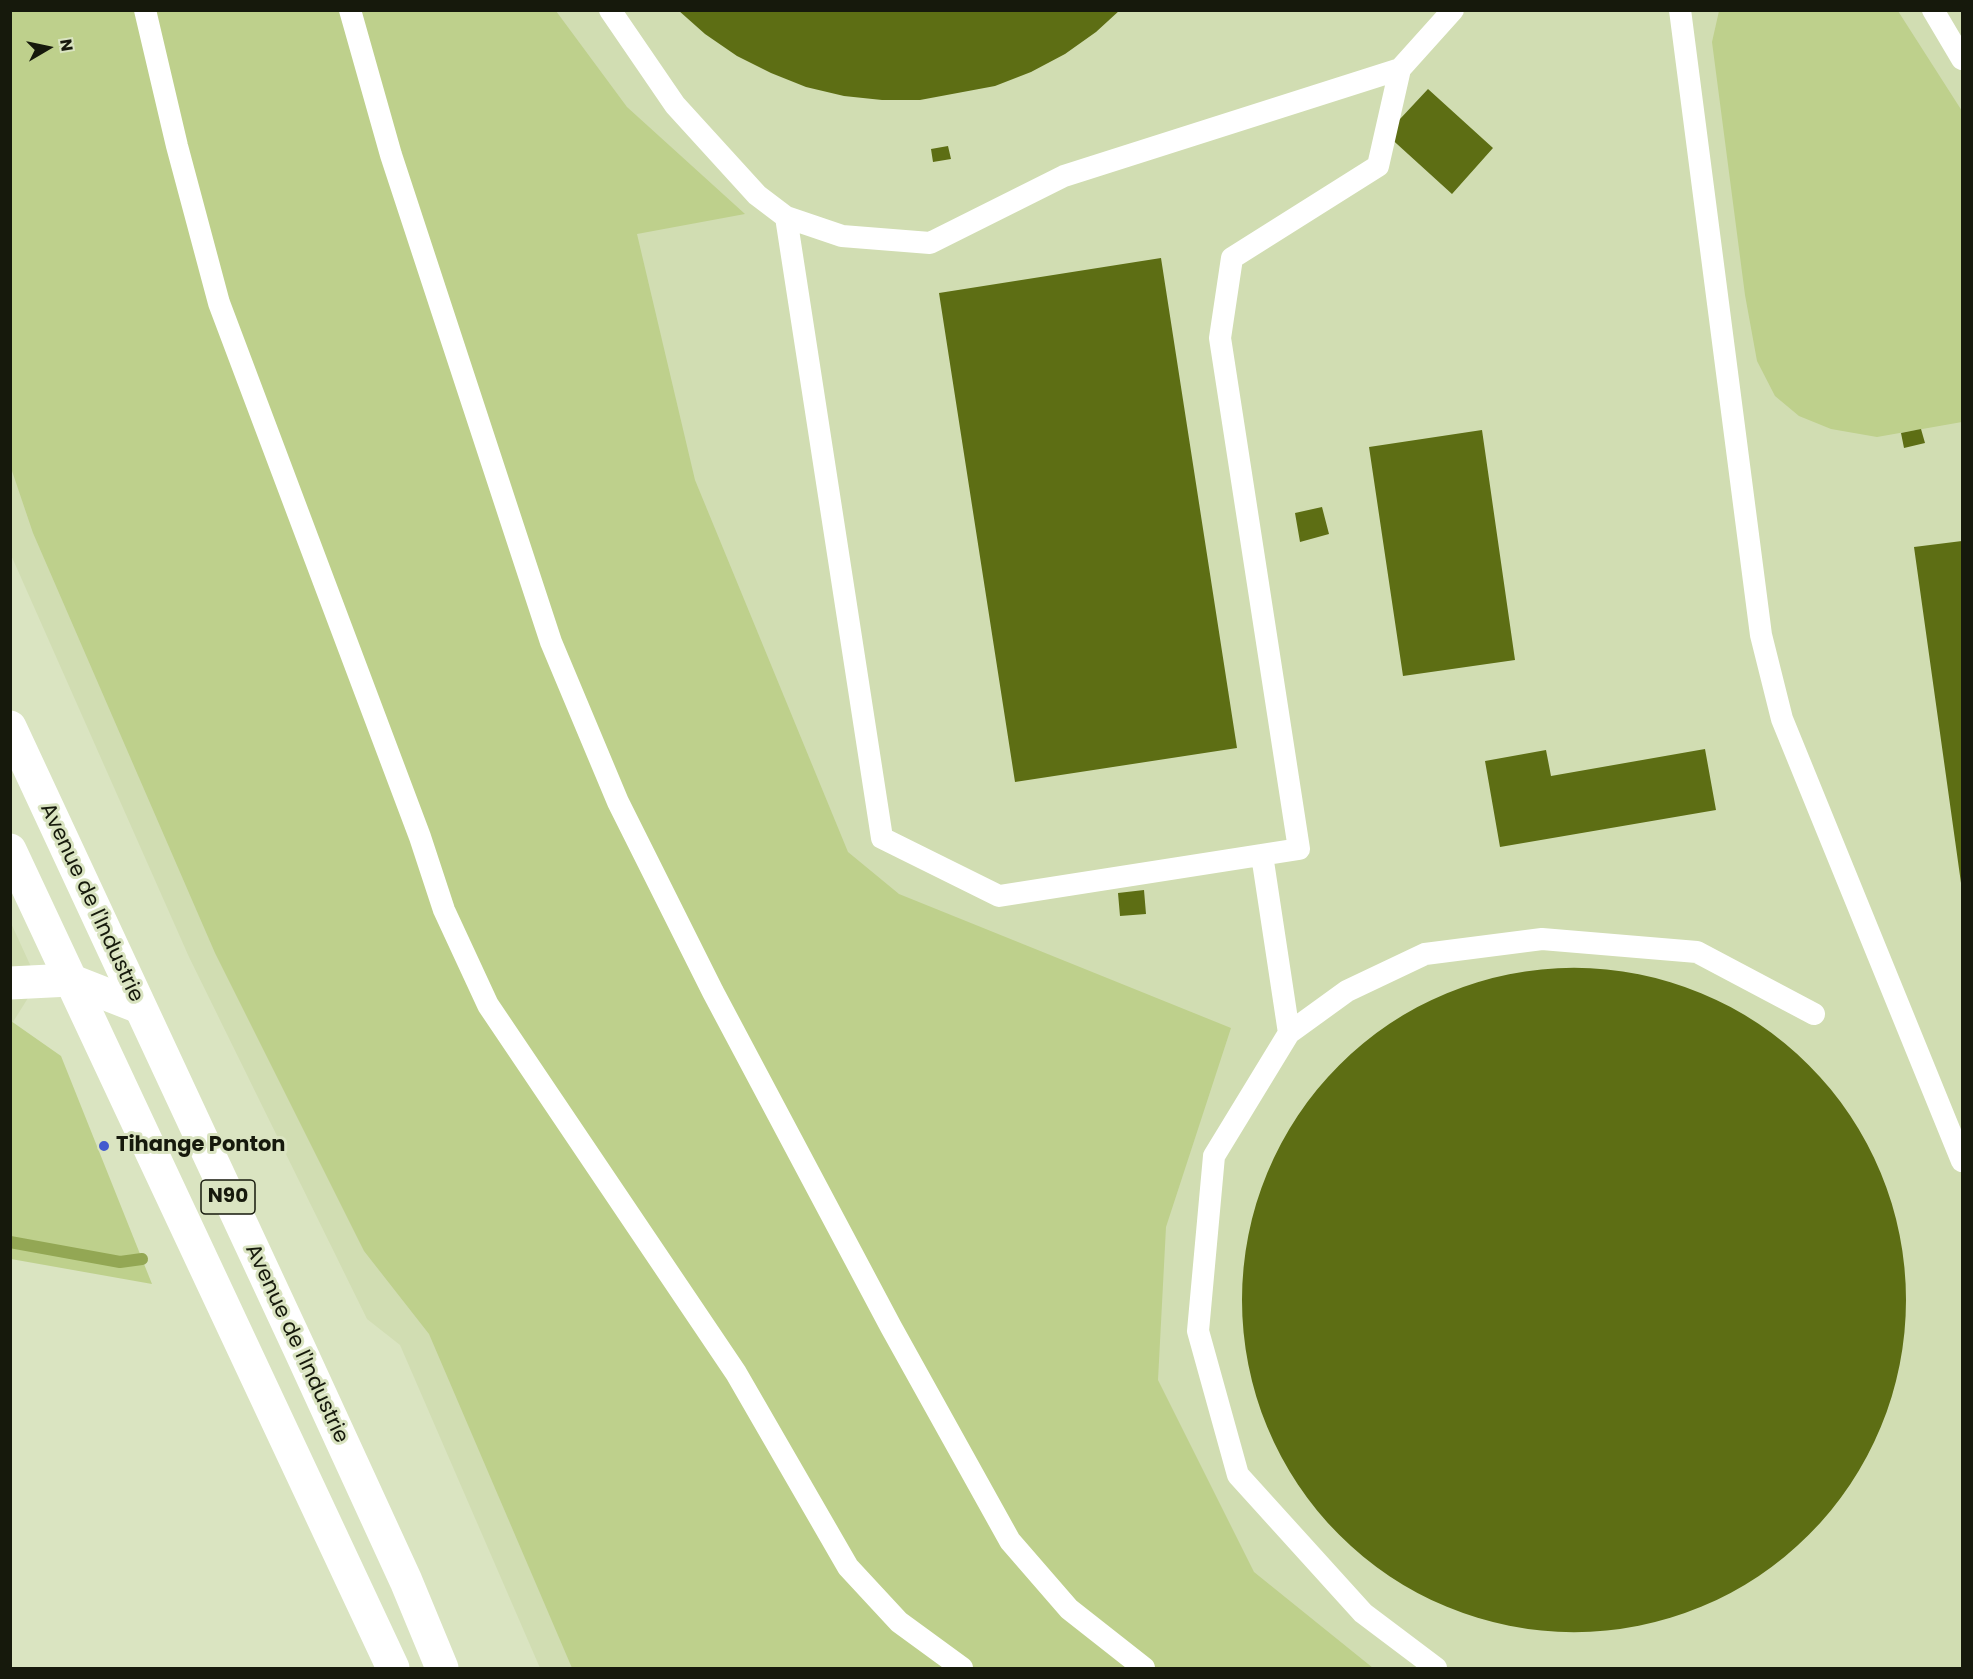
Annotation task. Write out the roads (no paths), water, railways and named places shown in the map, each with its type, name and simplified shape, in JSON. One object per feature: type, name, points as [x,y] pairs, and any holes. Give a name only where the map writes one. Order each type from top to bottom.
[{"type":"main road","name":"Avenue de l'Industrie","points":[[10,727],[406,1581],[442,1668]]},
{"type":"main road","name":"N90","points":[[10,850],[393,1668]]},
{"type":"main road","points":[[10,983],[70,980],[139,1007]]},
{"type":"lane","points":[[145,10],[177,146],[219,303],[420,837],[444,910],[488,1005],[736,1373],[848,1567],[899,1622],[962,1668]]},
{"type":"lane","points":[[350,10],[391,155],[551,642],[618,802],[713,992],[885,1317],[1010,1541],[1069,1609],[1144,1668]]},
{"type":"lane","points":[[610,10],[675,105],[757,195],[786,217],[842,236],[930,243],[1064,176],[1400,69]]},
{"type":"lane","points":[[786,217],[882,838],[999,896],[1299,849],[1220,338],[1233,258],[1378,166],[1400,69],[1453,10]]},
{"type":"lane","points":[[1680,10],[1763,645],[1782,719],[1962,1161]]},
{"type":"lane","points":[[1933,10],[1962,59]]},
{"type":"lane","points":[[1262,855],[1288,1033]]},
{"type":"lane","points":[[1436,1668],[1363,1613],[1238,1475],[1198,1331],[1214,1156],[1288,1033],[1347,991],[1425,954],[1542,939],[1697,952],[1814,1014]]},
{"type":"waterway","points":[[10,1242],[120,1262],[142,1259]]},
{"type":"place","name":"Tihange Ponton","points":[[104,1146]]}]
